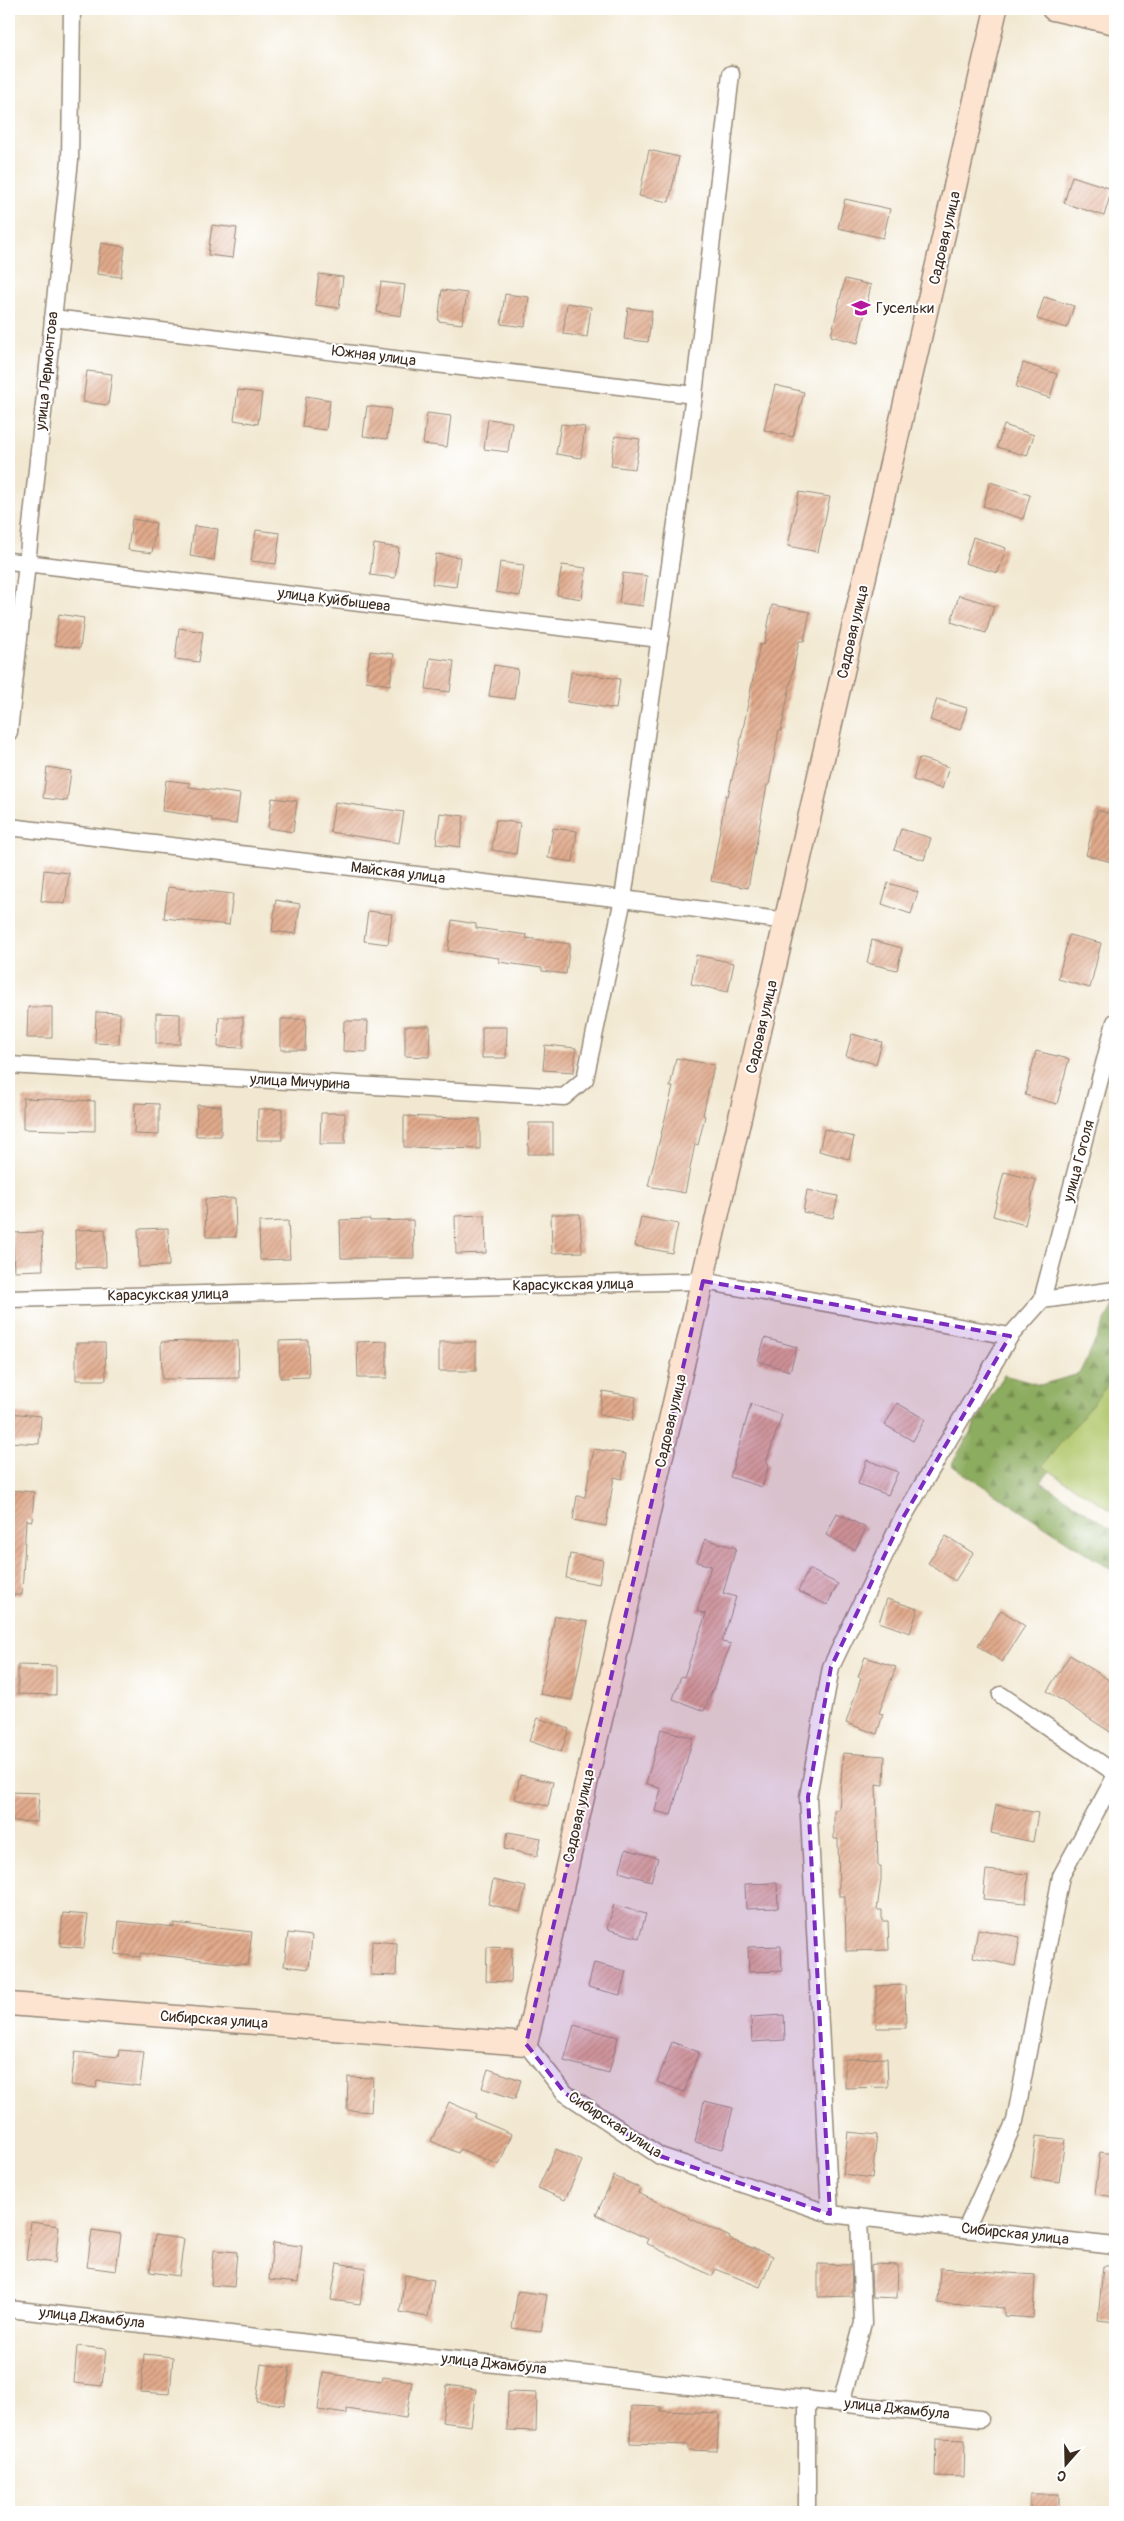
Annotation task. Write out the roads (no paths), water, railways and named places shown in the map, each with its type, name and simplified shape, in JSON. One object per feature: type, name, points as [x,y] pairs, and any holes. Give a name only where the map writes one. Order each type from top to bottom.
[{"type":"street","name":"улица Лермонтова","points":[[9,732],[70,160],[72,9]]},
{"type":"street","name":"Садовая улица","points":[[526,2044],[996,9]]},
{"type":"street","points":[[1053,9],[1115,23]]},
{"type":"street","points":[[623,899],[694,395],[731,74]]},
{"type":"street","name":"Южная улица","points":[[53,318],[694,395]]},
{"type":"street","name":"улица Куйбышева","points":[[9,560],[660,639]]},
{"type":"street","name":"Майская улица","points":[[9,827],[623,899],[786,921]]},
{"type":"street","name":"улица Мичурина","points":[[9,1065],[564,1097],[586,1079],[623,899]]},
{"type":"street","name":"улица Гоголя","points":[[1042,1300],[1115,1022]]},
{"type":"street","name":"Карасукская улица","points":[[9,1299],[703,1281],[1010,1336]]},
{"type":"street","points":[[830,2214],[808,1797],[831,1667],[901,1521],[1010,1336],[1042,1300],[1115,1290]]},
{"type":"street","points":[[1000,1695],[1115,1773]]},
{"type":"street","points":[[966,2229],[1015,2121],[1061,1876],[1115,1777]]},
{"type":"street","name":"Сибирская улица","points":[[9,2004],[526,2044],[564,2092],[660,2156],[830,2214],[1115,2246]]},
{"type":"street","points":[[840,2403],[863,2323],[859,2217]]},
{"type":"street","name":"улица Джамбула","points":[[9,2309],[980,2419]]},
{"type":"street","points":[[807,2399],[807,2512]]},
{"type":"place","name":"Гусельки","points":[[861,308]]}]
